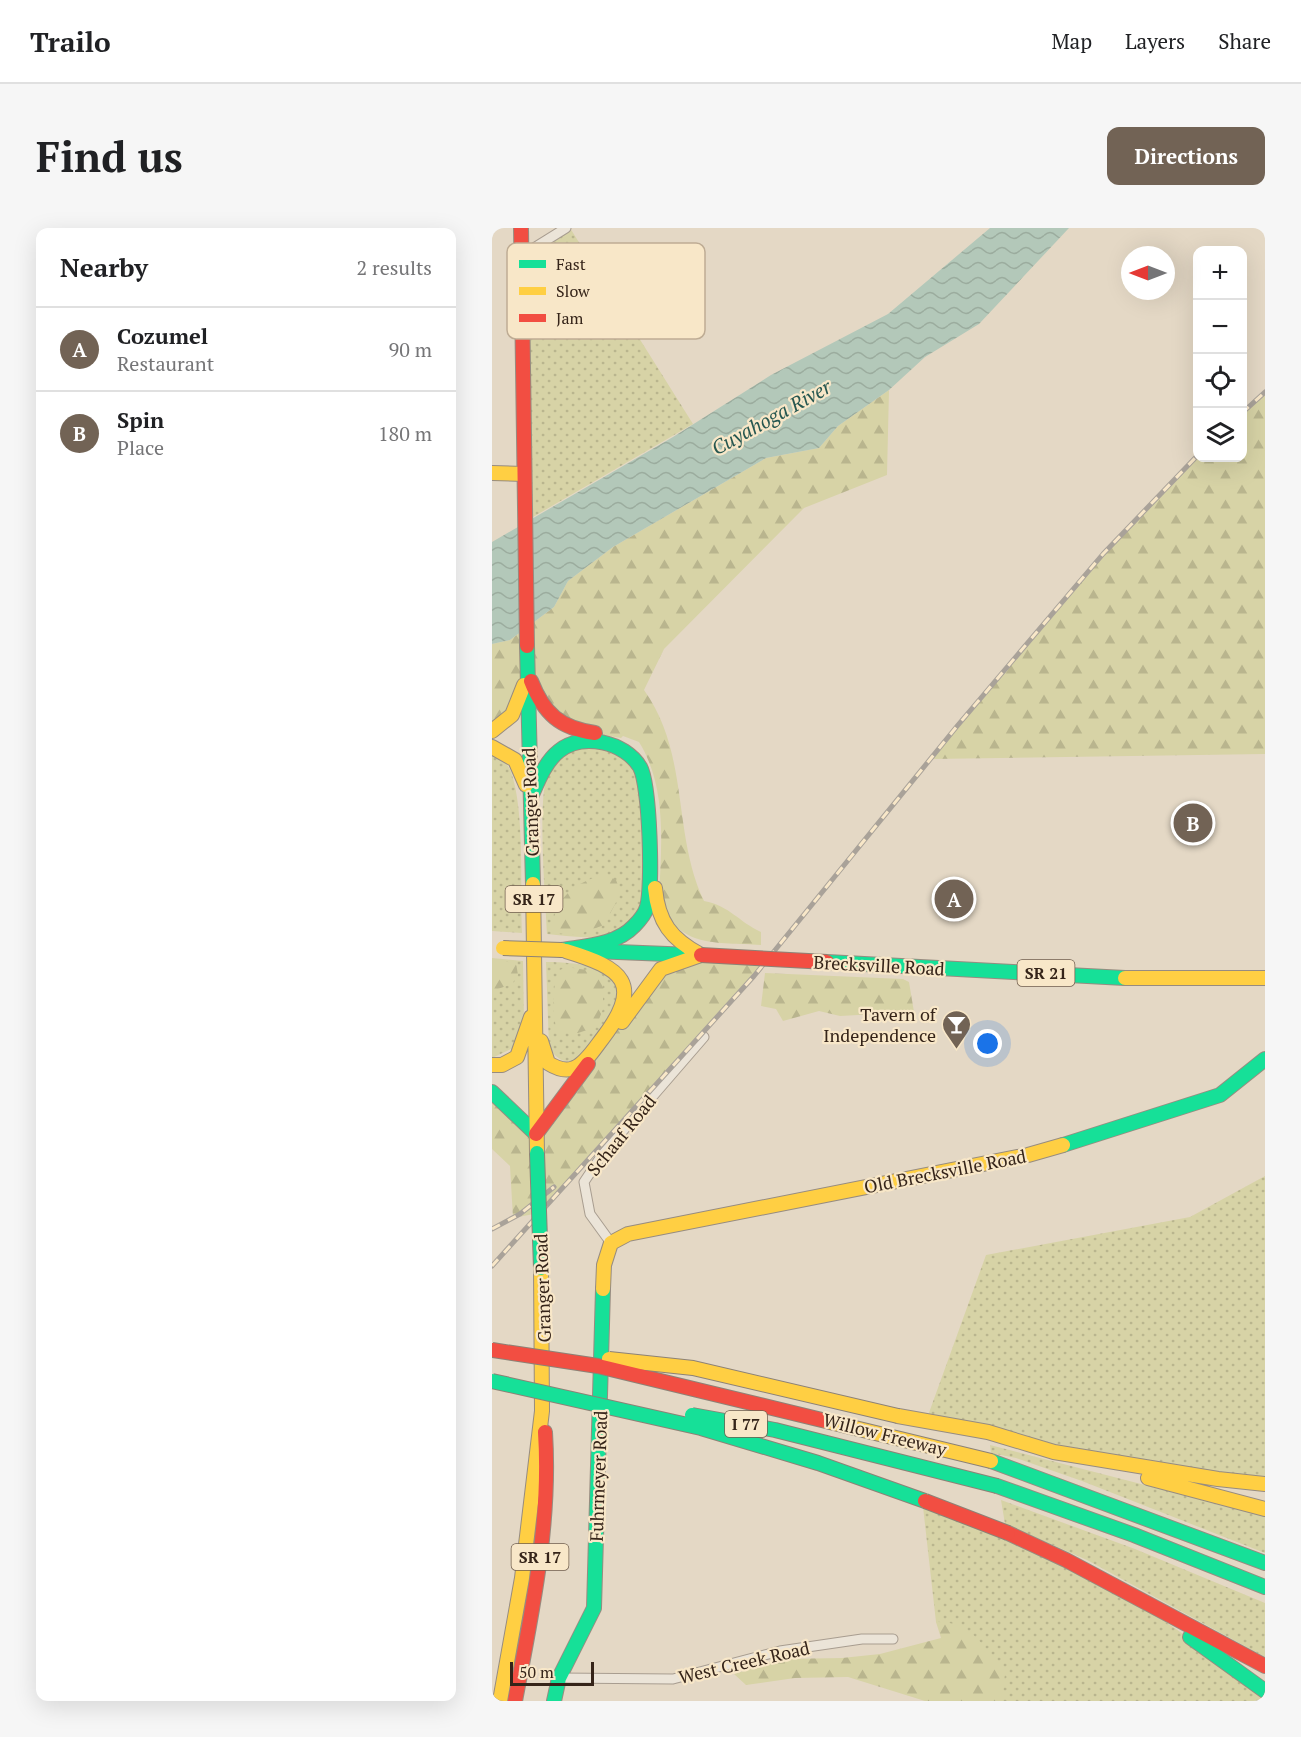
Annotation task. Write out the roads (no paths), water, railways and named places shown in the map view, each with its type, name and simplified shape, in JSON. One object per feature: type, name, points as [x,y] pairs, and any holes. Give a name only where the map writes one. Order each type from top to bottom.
[{"type":"main road","name":"Granger Road","points":[[514,1701],[539,1564],[547,1461],[542,1411],[522,339]]},
{"type":"main road","points":[[492,473],[524,474]]},
{"type":"main road","points":[[492,731],[512,715],[528,674]]},
{"type":"main road","points":[[528,674],[542,707],[560,725],[578,731],[621,738],[642,754],[654,787],[658,913],[671,938],[701,955]]},
{"type":"main road","points":[[530,799],[547,762],[563,747],[579,741],[599,741],[617,747],[632,758],[641,770],[646,792],[647,907],[642,921],[615,940],[561,950]]},
{"type":"main road","points":[[492,747],[515,760],[530,799]]},
{"type":"main road","name":"Brecksville Road","points":[[497,948],[701,955],[1130,978],[1265,978]]},
{"type":"main road","points":[[536,1000],[545,1058],[558,1069],[578,1067],[621,1012],[624,991],[614,970],[602,963],[561,950]]},
{"type":"main road","points":[[492,1092],[536,1134],[661,969],[701,955]]},
{"type":"main road","points":[[492,1065],[502,1065],[517,1057],[536,1000]]},
{"type":"main road","name":"Old Brecksville Road","points":[[611,1244],[628,1234],[1028,1155],[1192,1106],[1220,1095],[1265,1059]]},
{"type":"main road","name":"Fuhrmeyer Road","points":[[554,1701],[559,1678],[594,1608],[604,1265],[611,1244]]},
{"type":"main road","points":[[492,1348],[693,1368],[898,1416],[988,1432],[1265,1509]]},
{"type":"main road","name":"Willow Freeway","points":[[492,1348],[598,1366],[991,1461],[1265,1563]]},
{"type":"main road","points":[[492,1380],[699,1427],[778,1449],[922,1498],[1008,1533],[1066,1560],[1265,1666]]},
{"type":"main road","name":"Willow Freeway","points":[[492,1380],[775,1430],[998,1486],[1134,1535],[1265,1587]]},
{"type":"main road","name":"Granger Road","points":[[500,1701],[524,1562],[542,1411]]},
{"type":"main road","points":[[1054,1452],[1218,1479],[1265,1484]]},
{"type":"main road","points":[[524,1562],[539,1564]]},
{"type":"main road","points":[[1114,1587],[1265,1691]]},
{"type":"street","points":[[542,243],[566,228]]},
{"type":"street","name":"Schaaf Road","points":[[611,1244],[590,1214],[584,1182],[602,1155],[704,1037]]},
{"type":"street","name":"West Creek Road","points":[[559,1678],[673,1679],[780,1651],[862,1640],[893,1640]]},
{"type":"water","name":"Cuyahoga River","points":[[990,228],[1069,228],[979,324],[925,357],[889,390],[838,426],[819,448],[766,458],[613,547],[568,581],[554,607],[510,640],[492,644],[492,542],[673,437],[771,375],[888,314]]},
{"type":"railway","points":[[1247,408],[1265,392]]},
{"type":"railway","points":[[492,1266],[754,976],[958,725],[1103,554],[1193,460]]},
{"type":"railway","points":[[492,1229],[520,1214],[554,1187]]},
{"type":"place","name":"Spin","points":[[1193,823]]},
{"type":"place","name":"Cozumel","points":[[954,899]]},
{"type":"place","name":"Tavern of Independence","points":[[957,1050]]}]
